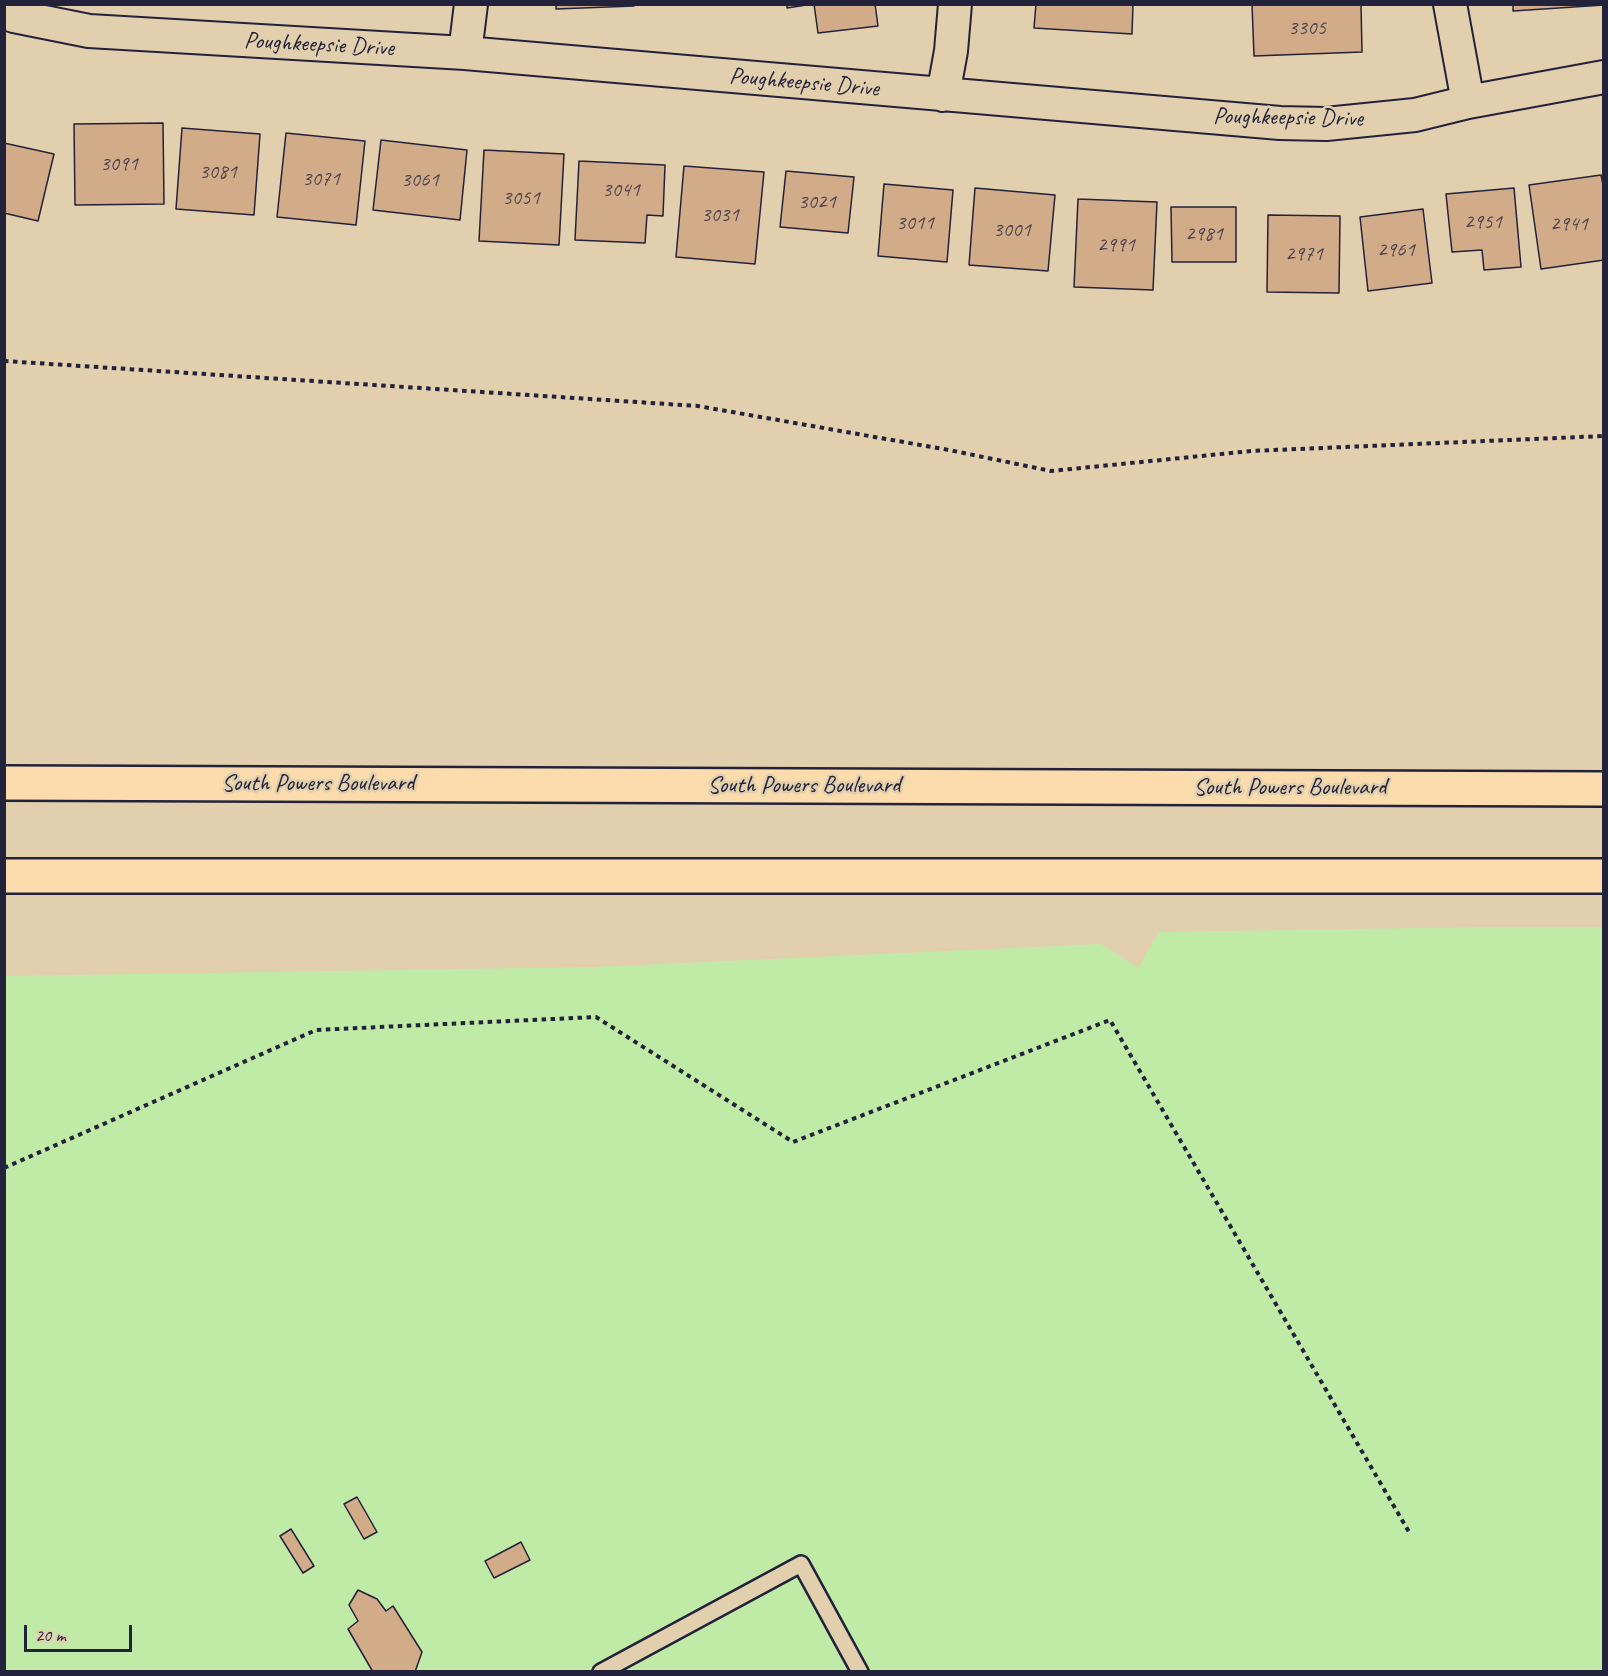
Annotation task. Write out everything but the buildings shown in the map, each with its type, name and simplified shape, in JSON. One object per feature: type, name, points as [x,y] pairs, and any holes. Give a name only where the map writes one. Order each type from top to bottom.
[{"type":"highway","name":"South Powers Boulevard","points":[[4,783],[1604,789]]},
{"type":"highway","points":[[4,876],[1604,876]]},
{"type":"street","name":"Poughkeepsie Drive","points":[[11,4],[14,16],[89,31],[465,53],[1280,123],[1326,124],[1415,115],[1468,102],[1604,77]]},
{"type":"street","points":[[465,53],[471,4]]},
{"type":"street","points":[[943,95],[951,51],[955,4]]},
{"type":"street","points":[[1450,4],[1468,102]]},
{"type":"lane","points":[[601,1671],[801,1564],[860,1671]]},
{"type":"path","points":[[4,361],[698,406],[949,450],[1051,471],[1251,451],[1604,436]]},
{"type":"path","points":[[4,1168],[316,1030],[596,1017],[793,1142],[1110,1020],[1409,1532]]},
{"type":"green space","points":[[1603,927],[1603,1671],[5,1672],[5,976],[595,967],[1101,944],[1138,968],[1159,932]]}]
